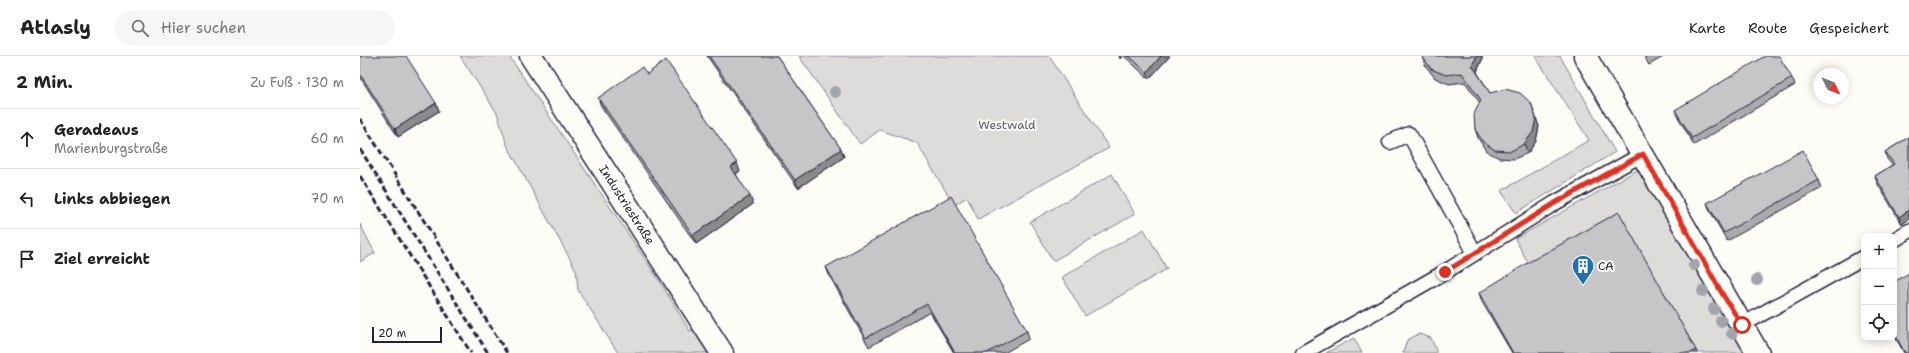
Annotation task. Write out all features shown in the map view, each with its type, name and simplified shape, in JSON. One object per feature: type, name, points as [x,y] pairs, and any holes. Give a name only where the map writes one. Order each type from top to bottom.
[{"type":"street","name":"Industriestraße","points":[[531,56],[722,353]]},
{"type":"street","points":[[1585,56],[1758,353]]},
{"type":"lane","points":[[1390,142],[1408,134],[1475,253]]},
{"type":"lane","points":[[1303,353],[1445,272],[1555,203],[1643,154]]},
{"type":"lane","points":[[1897,238],[1909,231]]},
{"type":"lane","points":[[1742,325],[1861,259]]},
{"type":"green space","points":[[460,56],[509,56],[657,277],[690,331],[695,329],[710,353],[618,353],[578,290],[576,270],[507,145],[497,113]]},
{"type":"green space","name":"Westwald","points":[[799,56],[1049,56],[1109,148],[978,219],[967,197],[954,205],[917,143],[880,130],[860,144]]},
{"type":"green space","points":[[1535,56],[1560,56],[1615,152],[1516,213],[1501,191],[1589,140]]},
{"type":"green space","points":[[1646,165],[1751,353],[1696,353],[1532,270],[1515,239]]},
{"type":"green space","points":[[1112,174],[1135,214],[1053,261],[1030,222]]},
{"type":"green space","points":[[360,224],[375,253],[360,262]]},
{"type":"green space","points":[[1144,229],[1167,269],[1085,316],[1062,277]]},
{"type":"green space","points":[[1419,334],[1431,338],[1436,353],[1403,353],[1407,340]]},
{"type":"green space","points":[[1354,338],[1362,353],[1326,353]]},
{"type":"building","points":[[360,56],[406,56],[436,103],[395,129],[360,74]]},
{"type":"building","points":[[709,56],[777,56],[841,149],[795,180]]},
{"type":"building","points":[[1129,56],[1161,56],[1147,72]]},
{"type":"building","points":[[1422,56],[1477,56],[1472,65],[1490,93],[1505,89],[1520,93],[1531,103],[1536,118],[1533,132],[1524,144],[1511,151],[1495,150],[1483,142],[1475,129],[1474,114],[1481,100],[1462,73],[1446,75],[1431,69]]},
{"type":"building","points":[[1765,56],[1779,56],[1792,78],[1692,138],[1675,110]]},
{"type":"building","points":[[666,60],[737,163],[731,167],[750,196],[693,235],[598,98],[642,67],[647,74]]},
{"type":"building","points":[[1909,137],[1909,187],[1907,189],[1909,192],[1909,210],[1899,217],[1875,176],[1894,164],[1885,152]]},
{"type":"building","points":[[1803,150],[1819,180],[1724,233],[1707,203]]},
{"type":"building","points":[[951,196],[1027,331],[987,353],[955,353],[927,304],[866,338],[826,267]]},
{"type":"building","name":"CA","points":[[1619,212],[1696,350],[1691,353],[1513,353],[1479,293],[1529,262]]},
{"type":"building","points":[[1909,273],[1909,353],[1905,353],[1897,338],[1897,280]]},
{"type":"railway","points":[[360,119],[507,353]]},
{"type":"railway","points":[[360,149],[488,353]]},
{"type":"railway","points":[[360,176],[471,353]]},
{"type":"place","name":"CA","points":[[1583,286]]},
{"type":"route","points":[[1445,272],[1555,203],[1643,154],[1723,295],[1742,325]]}]
